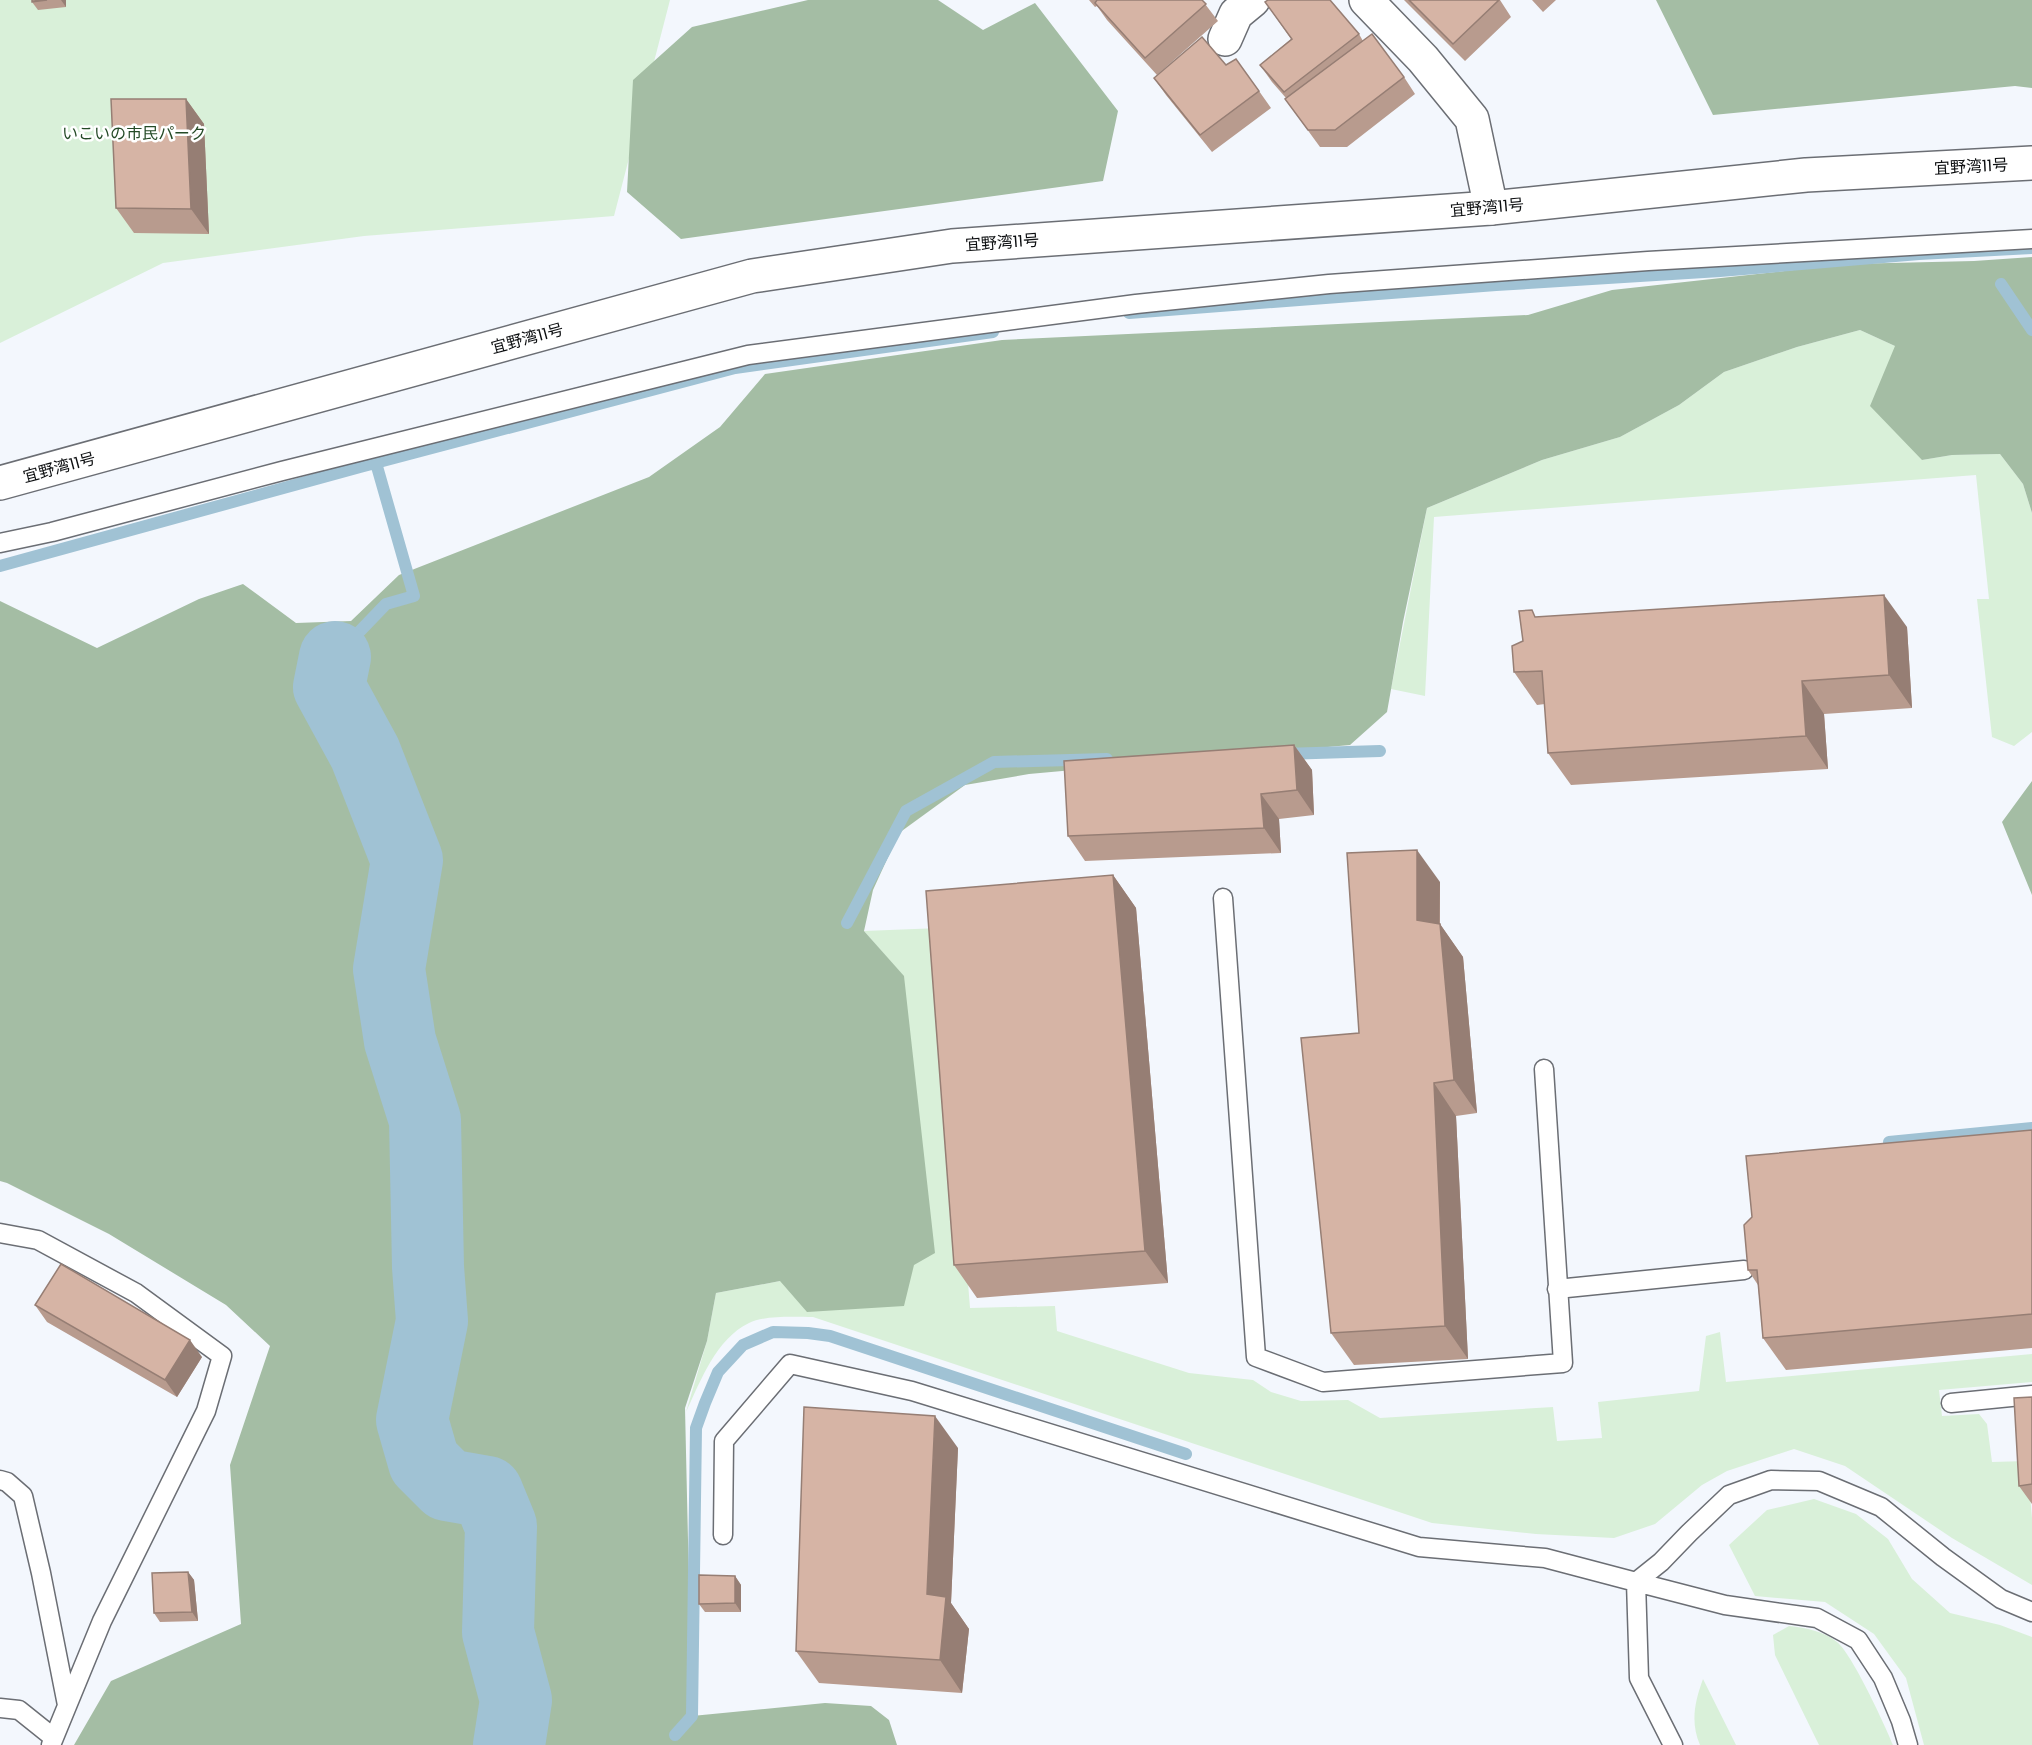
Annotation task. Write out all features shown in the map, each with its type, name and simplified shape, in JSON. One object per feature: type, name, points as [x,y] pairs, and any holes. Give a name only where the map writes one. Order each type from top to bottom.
[{"type":"street","points":[[1226,39],[1236,14],[1253,0]]},
{"type":"street","points":[[1371,2],[1424,59],[1472,119],[1491,208]]},
{"type":"street","name":"宜野湾11号","points":[[0,483],[752,276],[952,246],[1491,208],[1806,175],[2032,163]]},
{"type":"lane","points":[[0,543],[52,532],[282,471],[748,355],[1136,304],[1329,284],[1659,260],[2032,239]]},
{"type":"lane","points":[[1223,898],[1256,1357],[1323,1382],[1563,1363],[1544,1069]]},
{"type":"lane","points":[[0,1233],[38,1240],[136,1293],[222,1356],[206,1411],[102,1621],[52,1741],[19,1710],[0,1708]]},
{"type":"lane","points":[[1557,1289],[1744,1270]]},
{"type":"lane","points":[[723,1535],[724,1441],[790,1364],[912,1391],[1419,1547],[1545,1558],[1725,1605],[1817,1618],[1858,1640],[1883,1678],[1901,1721],[1908,1745]]},
{"type":"lane","points":[[1951,1403],[2032,1395]]},
{"type":"lane","points":[[0,1480],[8,1482],[23,1496],[68,1705]]},
{"type":"lane","points":[[1636,1582],[1661,1563],[1729,1496],[1770,1480],[1819,1481],[1881,1507],[1943,1557],[2001,1599],[2032,1612]]},
{"type":"lane","points":[[1636,1582],[1639,1678],[1672,1745]]},
{"type":"green space","name":"いこいの市民パーク","points":[[0,0],[670,0],[614,216],[364,236],[163,263],[0,343]]},
{"type":"green space","points":[[808,0],[938,0],[983,30],[1035,3],[1118,111],[1103,181],[681,239],[627,192],[633,80],[692,27]]},
{"type":"green space","points":[[1656,0],[2032,0],[2032,88],[2015,86],[1713,115]]},
{"type":"green space","points":[[2032,257],[2032,513],[2023,484],[2000,454],[1952,455],[1922,460],[1870,406],[1895,346],[1860,330],[1797,347],[1724,372],[1679,405],[1620,437],[1542,460],[1427,508],[1387,712],[1350,745],[1029,774],[965,785],[899,833],[873,890],[864,931],[904,976],[935,1253],[914,1265],[904,1306],[807,1312],[780,1281],[716,1293],[707,1341],[685,1408],[692,1716],[825,1703],[871,1706],[889,1720],[897,1745],[74,1745],[111,1681],[241,1624],[230,1465],[270,1346],[226,1305],[109,1234],[0,1181],[0,601],[97,648],[199,599],[243,584],[296,623],[351,621],[399,575],[649,477],[720,427],[765,374],[1002,340],[1528,315],[1612,290],[1848,264]]},
{"type":"green space","points":[[1860,330],[1895,346],[1922,460],[1952,455],[2000,454],[2023,484],[2032,513],[2032,732],[2014,746],[1992,737],[1977,599],[1989,599],[1976,475],[1434,517],[1425,696],[1391,689],[1427,508],[1542,460],[1620,437],[1679,405],[1724,372],[1797,347]]},
{"type":"green space","points":[[2032,781],[2032,895],[2002,822]]},
{"type":"green space","points":[[940,928],[970,1308],[1055,1306],[1057,1331],[1189,1373],[1253,1380],[1271,1392],[1301,1401],[1348,1400],[1380,1418],[1553,1407],[1557,1441],[1602,1438],[1598,1402],[1699,1391],[1706,1336],[1720,1332],[1726,1382],[2032,1354],[2032,1382],[1939,1390],[1942,1416],[1979,1414],[1987,1424],[1992,1462],[2027,1461],[2032,1518],[2032,1585],[1952,1538],[1845,1466],[1794,1449],[1727,1471],[1702,1485],[1655,1524],[1614,1538],[1536,1534],[1432,1523],[813,1317],[756,1320],[737,1330],[727,1339],[711,1362],[686,1412],[707,1341],[716,1293],[780,1281],[904,977],[864,931]]},
{"type":"green space","points":[[1814,1499],[1856,1514],[1888,1539],[1912,1579],[1950,1613],[2000,1625],[2032,1637],[2032,1745],[1924,1745],[1906,1678],[1874,1634],[1825,1602],[1755,1596],[1729,1545],[1767,1510]]},
{"type":"green space","points":[[1789,1626],[1821,1633],[1837,1642],[1851,1660],[1868,1690],[1893,1745],[1819,1745],[1775,1655],[1773,1635]]},
{"type":"green space","points":[[1703,1679],[1736,1745],[1700,1745],[1694,1720]]},
{"type":"building","points":[[1097,0],[1202,0],[1206,4],[1145,58],[1095,3]]},
{"type":"building","points":[[1268,0],[1330,0],[1359,34],[1284,92],[1260,65],[1292,39],[1265,2]]},
{"type":"building","points":[[1409,0],[1499,0],[1453,44]]},
{"type":"building","points":[[1372,34],[1404,77],[1335,130],[1308,130],[1285,99]]},
{"type":"building","points":[[1202,37],[1226,65],[1236,59],[1259,91],[1200,135],[1154,78]]},
{"type":"building","points":[[111,99],[186,99],[191,209],[116,208]]},
{"type":"building","points":[[1884,595],[1889,675],[1802,681],[1806,736],[1548,753],[1542,671],[1514,672],[1512,646],[1523,641],[1519,611],[1532,610],[1535,617]]},
{"type":"building","points":[[1294,745],[1297,790],[1261,794],[1264,828],[1068,836],[1064,761]]},
{"type":"building","points":[[1417,850],[1417,920],[1440,924],[1454,1080],[1434,1083],[1445,1326],[1331,1333],[1301,1038],[1359,1033],[1347,853]]},
{"type":"building","points":[[1113,875],[1145,1251],[954,1265],[926,891]]},
{"type":"building","points":[[2032,1130],[2032,1314],[1763,1338],[1757,1270],[1748,1270],[1744,1225],[1752,1217],[1746,1156]]},
{"type":"building","points":[[61,1264],[190,1340],[165,1380],[35,1305]]},
{"type":"building","points":[[2032,1397],[2032,1484],[2019,1486],[2014,1398]]},
{"type":"building","points":[[804,1407],[935,1416],[927,1594],[946,1597],[940,1660],[796,1651]]},
{"type":"building","points":[[188,1572],[192,1612],[154,1613],[152,1573]]},
{"type":"building","points":[[699,1575],[735,1576],[735,1603],[699,1604]]},
{"type":"waterway","points":[[1129,313],[1496,285],[1720,271],[1919,254],[2032,248]]},
{"type":"waterway","points":[[2001,284],[2032,330]]},
{"type":"waterway","points":[[0,566],[360,467],[735,368],[993,332]]},
{"type":"waterway","points":[[335,657],[386,604],[414,596],[376,463]]},
{"type":"waterway","points":[[335,657],[329,687],[365,753],[407,860],[389,969],[400,1041],[425,1120],[428,1267],[432,1321],[412,1420],[424,1462],[447,1485],[487,1492],[501,1526],[498,1632],[516,1700],[509,1745]]},
{"type":"waterway","points":[[1283,754],[1380,751]]},
{"type":"waterway","points":[[847,923],[906,811],[994,762],[1107,759]]},
{"type":"waterway","points":[[1889,1142],[2032,1128]]},
{"type":"waterway","points":[[675,1735],[692,1716],[696,1428],[718,1372],[743,1345],[773,1332],[830,1336],[1186,1454]]}]
